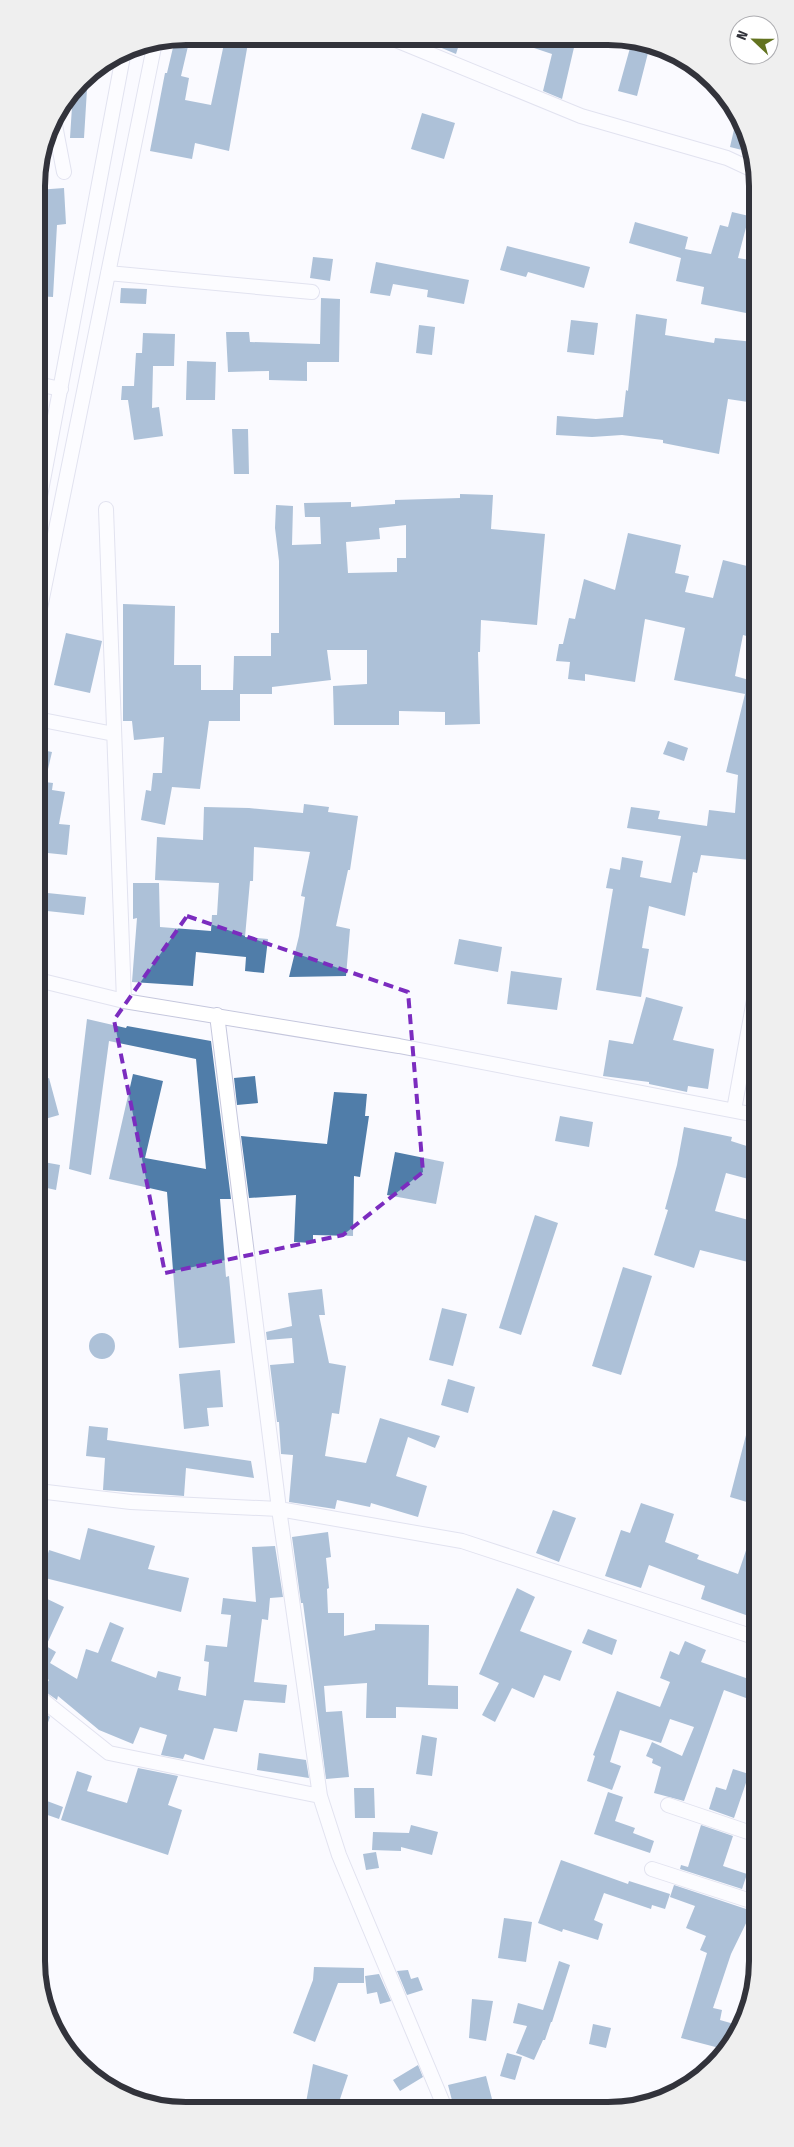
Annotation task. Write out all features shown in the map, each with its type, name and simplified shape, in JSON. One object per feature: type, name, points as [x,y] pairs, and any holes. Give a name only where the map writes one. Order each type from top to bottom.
[{"type":"street","points":[[409,45],[581,116],[727,158],[748,168]]},
{"type":"street","points":[[45,584],[154,49]]},
{"type":"street","points":[[45,471],[122,61]]},
{"type":"street","points":[[56,132],[64,172]]},
{"type":"street","points":[[108,273],[312,292]]},
{"type":"street","points":[[45,386],[61,389]]},
{"type":"street","points":[[106,509],[124,1001]]},
{"type":"street","points":[[45,721],[114,734]]},
{"type":"street","points":[[45,982],[124,1001],[408,1048],[749,1113]]},
{"type":"street","points":[[217,1015],[279,1509],[320,1796],[339,1855],[442,2102]]},
{"type":"street","points":[[734,1110],[749,1028]]},
{"type":"street","points":[[45,1492],[131,1502],[279,1509],[462,1541],[749,1635]]},
{"type":"street","points":[[45,1702],[109,1753],[320,1796]]},
{"type":"street","points":[[668,1805],[749,1832]]},
{"type":"street","points":[[652,1869],[749,1900]]},
{"type":"highlighted area","points":[[187,916],[408,992],[423,1172],[343,1235],[165,1273],[114,1020]]},
{"type":"building","points":[[188,45],[181,76],[189,78],[185,100],[211,105],[224,45],[248,45],[229,151],[195,143],[192,159],[150,151],[165,73],[167,73],[173,46]]},
{"type":"building","points":[[435,45],[459,45],[456,54]]},
{"type":"building","points":[[525,45],[575,45],[562,99],[543,91],[552,54]]},
{"type":"building","points":[[630,48],[648,53],[637,96],[618,91]]},
{"type":"building","points":[[87,86],[84,138],[70,138],[72,103]]},
{"type":"building","points":[[422,113],[455,123],[444,159],[411,149]]},
{"type":"building","points":[[735,126],[744,151],[730,147]]},
{"type":"building","points":[[64,188],[66,224],[57,225],[53,297],[45,296],[45,189]]},
{"type":"building","points":[[732,212],[749,216],[738,258],[749,260],[749,296],[746,313],[701,304],[704,287],[676,281],[681,258],[629,243],[635,222],[688,237],[685,249],[711,254],[720,225],[728,227]]},
{"type":"building","points":[[507,246],[590,267],[584,288],[528,272],[526,277],[500,270]]},
{"type":"building","points":[[313,257],[333,259],[330,281],[310,278]]},
{"type":"building","points":[[376,262],[469,280],[464,304],[427,297],[428,290],[393,284],[390,296],[370,293]]},
{"type":"building","points":[[121,288],[147,289],[146,304],[120,303]]},
{"type":"building","points":[[321,298],[340,299],[339,362],[307,362],[307,381],[269,380],[269,371],[228,372],[226,332],[249,332],[250,342],[320,344]]},
{"type":"building","points":[[636,314],[667,319],[665,335],[714,343],[715,338],[749,341],[749,402],[728,399],[719,454],[663,443],[663,440],[622,435],[592,437],[556,435],[557,416],[596,419],[623,417],[626,390],[628,391]]},
{"type":"building","points":[[571,320],[598,323],[594,355],[567,352]]},
{"type":"building","points":[[419,325],[435,327],[432,355],[416,353]]},
{"type":"building","points":[[143,333],[175,334],[174,366],[153,366],[152,408],[159,407],[163,436],[134,440],[128,400],[121,400],[122,386],[134,386],[136,353],[142,353]]},
{"type":"building","points":[[187,361],[216,362],[215,400],[186,400]]},
{"type":"building","points":[[232,429],[248,429],[249,474],[234,474]]},
{"type":"building","points":[[460,494],[493,495],[491,529],[545,534],[537,625],[481,620],[480,652],[478,652],[480,724],[445,725],[445,712],[399,711],[399,725],[334,725],[333,686],[367,684],[367,650],[327,650],[331,680],[272,687],[272,694],[240,694],[240,721],[209,721],[200,789],[172,787],[165,825],[141,820],[146,790],[151,791],[153,773],[162,773],[164,737],[134,740],[132,721],[123,721],[123,604],[175,606],[174,665],[201,665],[201,690],[233,690],[234,656],[271,656],[271,633],[279,633],[279,561],[275,528],[276,505],[293,506],[292,545],[321,544],[320,517],[305,517],[304,503],[351,502],[351,507],[395,504],[395,500],[460,498]],"holes":[[[406,525],[406,558],[397,558],[397,572],[348,573],[346,542],[380,539],[379,528]]]},
{"type":"building","points":[[628,533],[681,545],[675,573],[689,576],[685,592],[713,598],[723,560],[749,566],[749,637],[743,635],[735,676],[749,680],[749,860],[701,855],[697,873],[693,872],[685,916],[649,906],[642,948],[649,949],[641,997],[596,990],[613,889],[606,888],[610,868],[620,870],[622,857],[643,861],[640,877],[671,883],[681,836],[627,828],[631,807],[660,811],[658,819],[707,826],[709,810],[735,813],[738,775],[726,772],[745,694],[674,680],[685,628],[645,619],[635,682],[585,674],[585,681],[568,679],[570,662],[556,661],[559,644],[563,644],[569,618],[575,619],[584,579],[615,590]]},
{"type":"building","points":[[66,633],[102,641],[90,693],[54,685]]},
{"type":"building","points":[[668,741],[688,748],[684,761],[663,754]]},
{"type":"building","points":[[45,751],[52,752],[45,782]]},
{"type":"building","points":[[45,782],[53,783],[52,790],[65,792],[59,824],[70,825],[67,855],[45,853]]},
{"type":"building","points":[[304,804],[329,807],[328,812],[358,816],[350,870],[348,870],[336,926],[350,929],[346,976],[289,977],[299,936],[305,897],[301,896],[310,852],[254,847],[253,881],[250,881],[245,937],[268,939],[264,973],[245,971],[246,957],[196,952],[193,986],[132,982],[137,918],[133,919],[133,883],[159,883],[160,927],[211,931],[212,915],[217,915],[219,883],[155,880],[157,837],[203,840],[204,807],[249,808],[303,813]]},
{"type":"building","points":[[45,893],[86,897],[84,915],[45,911]]},
{"type":"building","points":[[459,939],[502,947],[498,972],[454,964]]},
{"type":"building","points":[[511,971],[562,978],[557,1010],[507,1004]]},
{"type":"building","points":[[646,997],[683,1007],[673,1040],[714,1049],[708,1089],[688,1086],[687,1092],[649,1084],[649,1082],[603,1076],[609,1040],[633,1044]]},
{"type":"building","points":[[87,1019],[126,1028],[127,1026],[211,1041],[231,1199],[220,1199],[226,1277],[229,1276],[235,1343],[179,1348],[167,1192],[109,1179],[133,1074],[163,1081],[145,1158],[206,1169],[196,1059],[109,1041],[91,1175],[69,1169]]},
{"type":"building","points":[[255,1076],[258,1103],[237,1105],[234,1078]]},
{"type":"building","points":[[49,1078],[59,1115],[45,1119],[45,1079]]},
{"type":"building","points":[[334,1092],[367,1094],[365,1116],[369,1116],[360,1177],[354,1176],[353,1236],[313,1235],[313,1243],[294,1242],[296,1195],[249,1198],[241,1136],[327,1144]]},
{"type":"building","points":[[560,1116],[593,1122],[589,1147],[555,1141]]},
{"type":"building","points":[[684,1127],[732,1137],[731,1141],[749,1147],[749,1179],[726,1173],[715,1211],[749,1220],[749,1262],[700,1250],[694,1268],[654,1255],[668,1210],[665,1209],[677,1165]]},
{"type":"building","points":[[395,1152],[444,1162],[436,1204],[387,1195]]},
{"type":"building","points":[[45,1162],[60,1165],[56,1190],[45,1188]]},
{"type":"building","points":[[535,1215],[558,1223],[521,1335],[499,1328]]},
{"type":"building","points":[[623,1267],[652,1276],[621,1375],[592,1366]]},
{"type":"building","points":[[322,1289],[325,1315],[319,1315],[329,1363],[346,1366],[339,1414],[332,1413],[325,1456],[366,1463],[380,1418],[440,1436],[435,1448],[408,1437],[396,1476],[427,1486],[418,1517],[371,1503],[370,1507],[337,1500],[335,1509],[289,1502],[293,1455],[281,1454],[279,1422],[277,1422],[270,1365],[294,1363],[292,1338],[267,1340],[266,1332],[292,1326],[288,1293]]},
{"type":"building","points":[[442,1308],[467,1314],[453,1366],[429,1360]]},
{"type":"building","points":[[102,1333],[111,1337],[115,1346],[111,1355],[102,1359],[93,1355],[89,1346],[93,1337]]},
{"type":"building","points":[[220,1370],[223,1407],[207,1408],[209,1426],[184,1429],[179,1374]]},
{"type":"building","points":[[448,1379],[475,1387],[468,1413],[441,1405]]},
{"type":"building","points":[[749,1423],[749,1503],[730,1497]]},
{"type":"building","points":[[89,1426],[108,1428],[107,1440],[251,1461],[254,1478],[186,1468],[184,1496],[103,1490],[105,1458],[86,1456]]},
{"type":"building","points":[[641,1503],[674,1514],[665,1542],[699,1555],[697,1559],[738,1574],[749,1542],[749,1616],[701,1599],[705,1586],[649,1565],[641,1588],[605,1576],[621,1530],[630,1533]]},
{"type":"building","points":[[553,1510],[576,1518],[559,1562],[536,1553]]},
{"type":"building","points":[[88,1528],[155,1546],[148,1569],[189,1578],[181,1612],[45,1578],[45,1564],[49,1550],[80,1560]]},
{"type":"building","points":[[328,1532],[331,1557],[326,1558],[329,1588],[327,1589],[328,1613],[344,1613],[344,1636],[375,1630],[375,1624],[429,1625],[428,1685],[458,1686],[458,1709],[396,1707],[396,1718],[366,1718],[367,1683],[324,1686],[326,1712],[342,1711],[349,1777],[326,1779],[303,1603],[301,1603],[292,1537]]},
{"type":"building","points":[[275,1546],[283,1597],[270,1598],[268,1620],[262,1619],[254,1682],[287,1685],[285,1703],[244,1700],[237,1732],[214,1728],[204,1760],[185,1754],[183,1759],[161,1755],[167,1735],[140,1727],[133,1744],[99,1730],[58,1696],[57,1700],[45,1691],[45,1687],[49,1680],[45,1677],[45,1598],[64,1607],[46,1646],[56,1652],[50,1663],[77,1679],[86,1649],[98,1653],[110,1622],[124,1628],[111,1661],[156,1678],[158,1671],[181,1677],[178,1690],[206,1696],[209,1662],[204,1661],[206,1645],[227,1647],[231,1615],[221,1614],[223,1598],[256,1602],[252,1547]]},
{"type":"building","points":[[517,1588],[535,1597],[520,1631],[572,1651],[560,1681],[544,1675],[534,1698],[512,1688],[495,1722],[482,1715],[499,1683],[479,1674]]},
{"type":"building","points":[[588,1629],[617,1640],[612,1655],[582,1643]]},
{"type":"building","points":[[685,1641],[706,1650],[701,1662],[749,1679],[749,1699],[724,1690],[684,1801],[654,1793],[661,1767],[652,1763],[653,1759],[646,1756],[652,1742],[682,1756],[694,1727],[670,1719],[661,1743],[620,1730],[610,1762],[621,1766],[612,1790],[587,1781],[595,1756],[593,1755],[617,1691],[660,1707],[670,1682],[660,1678],[670,1651],[679,1655]]},
{"type":"building","points":[[45,1713],[50,1717],[45,1730]]},
{"type":"building","points":[[422,1735],[437,1738],[432,1776],[416,1774]]},
{"type":"building","points":[[259,1753],[306,1760],[309,1778],[257,1770]]},
{"type":"building","points":[[138,1768],[178,1776],[168,1805],[182,1810],[168,1855],[61,1820],[77,1771],[92,1776],[87,1791],[127,1803]]},
{"type":"building","points":[[733,1769],[749,1774],[734,1818],[709,1809],[716,1787],[726,1790]]},
{"type":"building","points":[[354,1788],[374,1788],[375,1818],[355,1818]]},
{"type":"building","points":[[608,1792],[623,1797],[615,1821],[635,1828],[633,1833],[654,1841],[650,1853],[594,1834]]},
{"type":"building","points":[[45,1800],[63,1807],[59,1819],[45,1814]]},
{"type":"building","points":[[411,1825],[438,1832],[432,1855],[401,1847],[401,1851],[372,1850],[373,1832],[409,1833]]},
{"type":"building","points":[[701,1825],[733,1836],[723,1866],[747,1874],[742,1889],[680,1869],[681,1865],[688,1867]]},
{"type":"building","points":[[376,1852],[379,1868],[366,1870],[363,1854]]},
{"type":"building","points":[[561,1860],[628,1884],[629,1881],[670,1894],[665,1909],[652,1905],[651,1909],[604,1893],[594,1920],[603,1924],[598,1940],[563,1929],[562,1932],[538,1923]]},
{"type":"building","points":[[674,1885],[749,1910],[749,1917],[731,1954],[713,2008],[722,2010],[720,2020],[734,2024],[719,2048],[681,2038],[707,1953],[700,1950],[706,1936],[686,1928],[695,1906],[670,1897]]},
{"type":"building","points":[[504,1918],[532,1922],[526,1962],[498,1958]]},
{"type":"building","points":[[559,1961],[570,1965],[552,2022],[534,2060],[516,2053],[527,2026],[513,2023],[518,2003],[543,2010]]},
{"type":"building","points":[[314,1967],[364,1968],[364,1983],[338,1983],[315,2042],[293,2033],[313,1980]]},
{"type":"building","points":[[408,1970],[411,1979],[418,1977],[423,1990],[407,1995],[397,1971]]},
{"type":"building","points":[[379,1974],[391,2001],[380,2004],[377,1992],[367,1994],[365,1976]]},
{"type":"building","points":[[472,1999],[493,2001],[486,2041],[469,2038]]},
{"type":"building","points":[[593,2024],[611,2028],[606,2048],[589,2044]]},
{"type":"building","points":[[507,2053],[522,2057],[515,2080],[500,2076]]},
{"type":"building","points":[[313,2064],[348,2075],[339,2102],[306,2102]]},
{"type":"building","points":[[418,2065],[423,2077],[400,2091],[393,2080]]},
{"type":"building","points":[[486,2076],[492,2099],[479,2102],[452,2102],[448,2085]]}]
